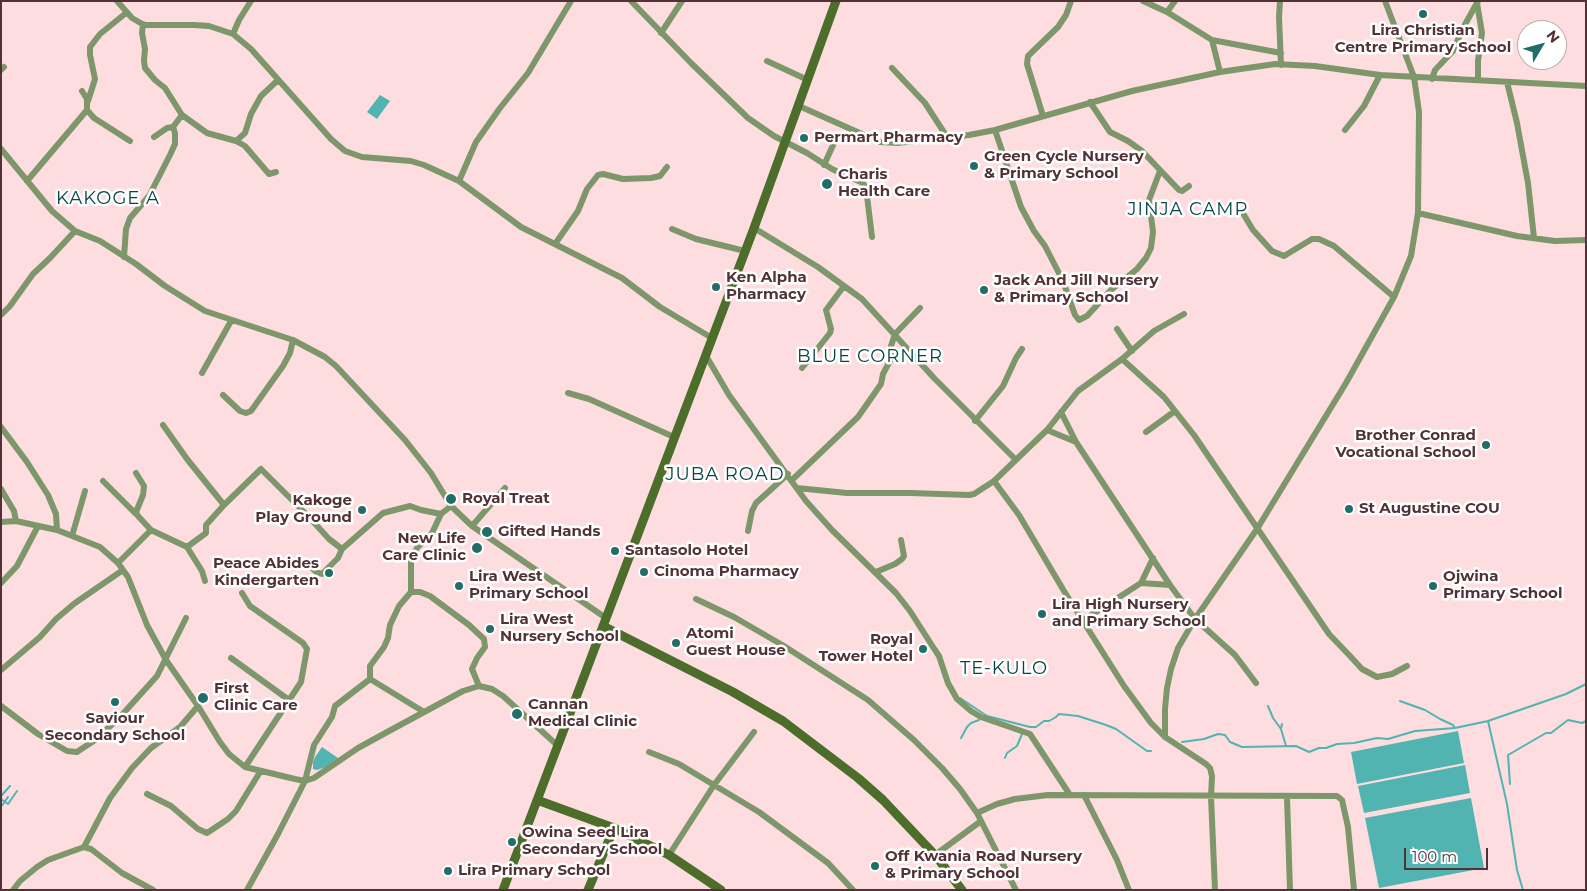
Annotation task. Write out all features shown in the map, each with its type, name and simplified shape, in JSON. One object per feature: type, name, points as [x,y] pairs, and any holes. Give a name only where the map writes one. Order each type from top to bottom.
[{"type":"street","points":[[117,1],[136,22],[148,26],[202,26],[234,34],[251,49],[331,139],[345,151],[362,156],[411,161],[459,181],[521,227],[622,278],[660,307],[712,338]]},
{"type":"street","points":[[234,34],[239,20],[251,1]]},
{"type":"street","points":[[459,181],[476,142],[528,73],[571,1]]},
{"type":"street","points":[[631,1],[748,118],[763,129],[807,152],[824,165],[863,184],[866,188],[872,237]]},
{"type":"street","points":[[662,33],[682,1]]},
{"type":"street","points":[[503,890],[754,228],[836,1]]},
{"type":"street","points":[[1043,116],[1026,64],[1028,56],[1058,27],[1066,15],[1071,1]]},
{"type":"street","points":[[1143,1],[1167,12],[1212,40],[1281,53]]},
{"type":"street","points":[[1167,12],[1175,1]]},
{"type":"street","points":[[1280,1],[1281,64]]},
{"type":"street","points":[[1165,737],[1165,709],[1171,668],[1178,648],[1195,618],[1257,529],[1346,383],[1394,297],[1410,256],[1418,213],[1419,112],[1414,77],[1385,1]]},
{"type":"street","points":[[1432,79],[1435,70],[1453,51],[1477,2]]},
{"type":"street","points":[[1477,2],[1482,33],[1478,61],[1478,80]]},
{"type":"street","points":[[27,181],[87,110],[95,79],[90,47],[100,34],[126,13]]},
{"type":"street","points":[[143,24],[144,66],[149,74],[165,88],[182,115],[207,133],[236,141],[245,146],[269,174],[276,172]]},
{"type":"street","points":[[1212,40],[1220,72]]},
{"type":"street","points":[[767,61],[808,80]]},
{"type":"street","points":[[799,106],[880,142],[897,143],[995,130],[1090,102],[1166,83],[1249,67],[1281,64],[1315,66],[1380,75],[1585,88]]},
{"type":"street","points":[[892,68],[925,103],[947,137]]},
{"type":"street","points":[[1345,130],[1364,106],[1380,75]]},
{"type":"street","points":[[245,146],[245,133],[251,114],[261,96],[278,80]]},
{"type":"street","points":[[1507,82],[1528,183],[1534,238]]},
{"type":"street","points":[[82,91],[88,101]]},
{"type":"street","points":[[1090,102],[1110,132],[1142,151],[1179,190],[1182,191],[1189,186]]},
{"type":"street","points":[[87,110],[94,118],[130,141]]},
{"type":"street","points":[[154,137],[167,128],[173,127],[182,115]]},
{"type":"street","points":[[124,257],[126,229],[130,218],[149,196],[170,155],[175,144],[173,127]]},
{"type":"street","points":[[995,130],[1021,208],[1063,281],[1078,320],[1086,316],[1146,258],[1151,248],[1154,232],[1149,200],[1160,171]]},
{"type":"street","points":[[236,141],[245,133]]},
{"type":"street","points":[[824,165],[834,143]]},
{"type":"street","points":[[1,149],[56,215],[75,231],[100,241],[205,311],[293,340],[314,350],[336,366],[386,418],[423,462],[451,506],[472,526],[604,622],[783,721],[858,778],[908,825],[935,855],[962,890]]},
{"type":"street","points":[[555,244],[578,211],[586,189],[598,175],[603,174],[623,179],[651,178],[660,176],[667,167]]},
{"type":"street","points":[[1418,213],[1502,234],[1555,241],[1586,240]]},
{"type":"street","points":[[1244,215],[1253,230],[1272,251],[1284,256],[1312,240],[1320,239],[1341,251],[1394,297]]},
{"type":"street","points":[[754,228],[796,253],[862,299],[975,421],[1016,460]]},
{"type":"street","points":[[672,230],[696,239],[745,251]]},
{"type":"street","points":[[1,314],[10,306],[33,274],[75,231]]},
{"type":"street","points":[[802,368],[830,333],[831,329],[826,310],[844,286]]},
{"type":"street","points":[[748,532],[752,511],[756,503],[790,477],[858,418],[881,384],[883,374],[891,359],[895,334],[920,308]]},
{"type":"street","points":[[797,488],[847,493],[911,492],[969,495],[980,491],[994,481],[1047,430],[1078,391],[1122,359],[1154,331],[1184,314]]},
{"type":"street","points":[[202,373],[232,321]]},
{"type":"street","points":[[1117,329],[1132,350]]},
{"type":"street","points":[[223,395],[240,411],[246,413],[251,410],[283,366],[290,352],[293,340]]},
{"type":"street","points":[[975,421],[1003,386],[1022,349]]},
{"type":"street","points":[[705,354],[729,396],[806,501],[832,530],[896,593],[934,647],[948,683],[957,699],[971,711],[981,716],[1030,734],[1070,795]]},
{"type":"street","points":[[1122,359],[1164,397],[1194,435],[1329,634],[1362,669],[1377,677],[1392,674],[1406,666]]},
{"type":"street","points":[[568,393],[589,399],[674,437]]},
{"type":"street","points":[[1146,432],[1175,411]]},
{"type":"street","points":[[1061,412],[1076,442],[1170,586],[1195,618],[1235,655],[1256,683]]},
{"type":"street","points":[[163,425],[182,453],[224,504]]},
{"type":"street","points":[[2,430],[27,462],[52,503],[56,514],[57,530]]},
{"type":"street","points":[[1047,430],[1076,442]]},
{"type":"street","points":[[187,548],[206,533],[206,525],[224,504],[261,469],[329,539],[342,549]]},
{"type":"street","points":[[136,473],[144,486],[143,495],[136,514]]},
{"type":"street","points":[[102,481],[151,530],[187,548],[202,571],[204,581]]},
{"type":"street","points":[[994,481],[1019,515],[1082,621],[1124,686],[1151,723],[1165,737],[1210,768],[1212,776],[1211,797],[1215,890]]},
{"type":"street","points":[[472,526],[505,488]]},
{"type":"street","points":[[1,489],[14,511],[16,521]]},
{"type":"street","points":[[72,536],[85,491]]},
{"type":"street","points":[[272,560],[285,566],[293,567],[302,564],[310,566],[316,572],[322,574],[338,558],[342,549],[383,513],[410,506],[442,514]]},
{"type":"street","points":[[412,592],[411,558],[417,548],[432,533],[442,514],[451,506]]},
{"type":"street","points":[[1,522],[16,521],[57,530],[100,547],[118,563],[131,582],[148,625],[166,660],[220,742],[232,757],[245,767],[260,772],[304,780],[314,778],[358,748],[463,691],[479,686],[492,689],[503,696],[557,744]]},
{"type":"street","points":[[1,583],[16,566],[38,526]]},
{"type":"street","points":[[118,563],[151,530]]},
{"type":"street","points":[[876,572],[902,559],[904,556],[901,540]]},
{"type":"street","points":[[1082,621],[1141,583],[1153,558]]},
{"type":"street","points":[[1,670],[40,638],[56,619],[75,603],[123,570]]},
{"type":"street","points":[[1141,583],[1170,586]]},
{"type":"street","points":[[370,679],[370,666],[384,647],[390,625],[399,606],[404,598],[412,592],[420,592],[430,596],[452,611],[484,639],[485,647],[472,669],[479,686]]},
{"type":"street","points":[[242,593],[250,606],[303,643],[307,649],[301,682],[245,767]]},
{"type":"street","points":[[696,599],[734,617],[784,646],[868,700],[942,768],[960,789],[977,813],[1016,890]]},
{"type":"street","points":[[1,706],[38,734],[67,751],[78,752],[100,736],[158,676],[186,618]]},
{"type":"street","points":[[231,658],[289,700]]},
{"type":"street","points":[[370,679],[424,712]]},
{"type":"street","points":[[247,890],[278,834],[304,780],[314,744],[332,717],[335,706],[370,679]]},
{"type":"street","points":[[13,890],[20,881],[48,860],[84,847],[110,798],[132,768],[152,748],[180,727],[198,706]]},
{"type":"street","points":[[669,855],[714,785],[754,732]]},
{"type":"street","points":[[648,752],[679,764],[759,812],[828,863],[853,890]]},
{"type":"street","points":[[147,794],[171,806],[198,829],[207,833],[228,819],[236,811],[260,772]]},
{"type":"street","points":[[977,813],[997,804],[1015,799],[1039,796],[1337,796],[1342,800],[1348,827],[1354,890]]},
{"type":"street","points":[[1084,796],[1117,860],[1129,890]]},
{"type":"street","points":[[1287,797],[1290,890]]},
{"type":"street","points":[[536,800],[614,828],[669,855],[721,890]]},
{"type":"street","points":[[935,855],[981,821]]},
{"type":"street","points":[[588,890],[614,828]]},
{"type":"street","points":[[84,847],[122,873],[153,890]]},
{"type":"water","points":[[380,95],[390,101],[377,119],[367,112]]},
{"type":"water","points":[[1458,731],[1464,763],[1357,784],[1351,752]]},
{"type":"water","points":[[322,747],[338,758],[326,767],[317,770],[313,769],[315,757]]},
{"type":"water","points":[[1465,765],[1470,793],[1364,813],[1358,786]]},
{"type":"water","points":[[1471,798],[1484,868],[1379,888],[1365,818]]},
{"type":"waterway","points":[[1182,742],[1204,739],[1218,734],[1225,735],[1230,742],[1242,747],[1296,746],[1309,752],[1337,744],[1354,743],[1377,738],[1388,739],[1415,731],[1455,728],[1488,721],[1566,694],[1586,684]]},
{"type":"waterway","points":[[960,698],[987,716],[1030,727],[1036,727],[1059,714],[1078,716],[1116,729],[1147,751],[1151,751]]},
{"type":"waterway","points":[[1400,701],[1425,710],[1453,725],[1455,728]]},
{"type":"waterway","points":[[1268,706],[1273,718],[1281,729]]},
{"type":"waterway","points":[[961,738],[967,727],[979,720]]},
{"type":"waterway","points":[[1510,784],[1508,755],[1546,733],[1551,733],[1568,720],[1582,723],[1586,721]]},
{"type":"waterway","points":[[1488,721],[1507,804],[1517,870],[1523,890]]},
{"type":"waterway","points":[[1282,724],[1281,729],[1286,746]]},
{"type":"waterway","points":[[1005,758],[1007,753],[1017,746],[1022,734]]},
{"type":"waterway","points":[[1,796],[10,786]]},
{"type":"waterway","points":[[1,799],[8,804],[17,791]]},
{"type":"waterway","points":[[1,807],[8,797]]},
{"type":"place","name":"Lira Christian Centre Primary School","points":[[1423,14]]},
{"type":"place","name":"Permart Pharmacy","points":[[804,138]]},
{"type":"place","name":"Green Cycle Nursery & Primary School","points":[[974,166]]},
{"type":"place","name":"Charis Health Care","points":[[827,184]]},
{"type":"place","name":"Ken Alpha Pharmacy","points":[[716,287]]},
{"type":"place","name":"Jack And Jill Nursery & Primary School","points":[[984,290]]},
{"type":"place","name":"Brother Conrad Vocational School","points":[[1486,445]]},
{"type":"place","name":"Royal Treat","points":[[451,499]]},
{"type":"place","name":"St Augustine COU","points":[[1349,509]]},
{"type":"place","name":"Kakoge Play Ground","points":[[362,510]]},
{"type":"place","name":"Gifted Hands","points":[[487,532]]},
{"type":"place","name":"New Life Care Clinic","points":[[477,548]]},
{"type":"place","name":"Santasolo Hotel","points":[[615,551]]},
{"type":"place","name":"Cinoma Pharmacy","points":[[644,572]]},
{"type":"place","name":"Peace Abides Kindergarten","points":[[329,573]]},
{"type":"place","name":"Lira West Primary School","points":[[459,586]]},
{"type":"place","name":"Ojwina Primary School","points":[[1433,586]]},
{"type":"place","name":"Lira High Nursery and Primary School","points":[[1042,614]]},
{"type":"place","name":"Lira West Nursery School","points":[[490,629]]},
{"type":"place","name":"Atomi Guest House","points":[[676,643]]},
{"type":"place","name":"Royal Tower Hotel","points":[[923,649]]},
{"type":"place","name":"First Clinic Care","points":[[203,698]]},
{"type":"place","name":"Saviour Secondary School","points":[[115,702]]},
{"type":"place","name":"Cannan Medical Clinic","points":[[517,714]]},
{"type":"place","name":"Owina Seed Lira Secondary School","points":[[512,842]]},
{"type":"place","name":"Off Kwania Road Nursery & Primary School","points":[[875,866]]},
{"type":"place","name":"Lira Primary School","points":[[448,871]]},
{"type":"district","name":"KAKOGE A","points":[[108,199]]},
{"type":"district","name":"JINJA CAMP","points":[[1188,210]]},
{"type":"district","name":"BLUE CORNER","points":[[870,357]]},
{"type":"district","name":"JUBA ROAD","points":[[725,475]]},
{"type":"district","name":"TE-KULO","points":[[1004,669]]}]
